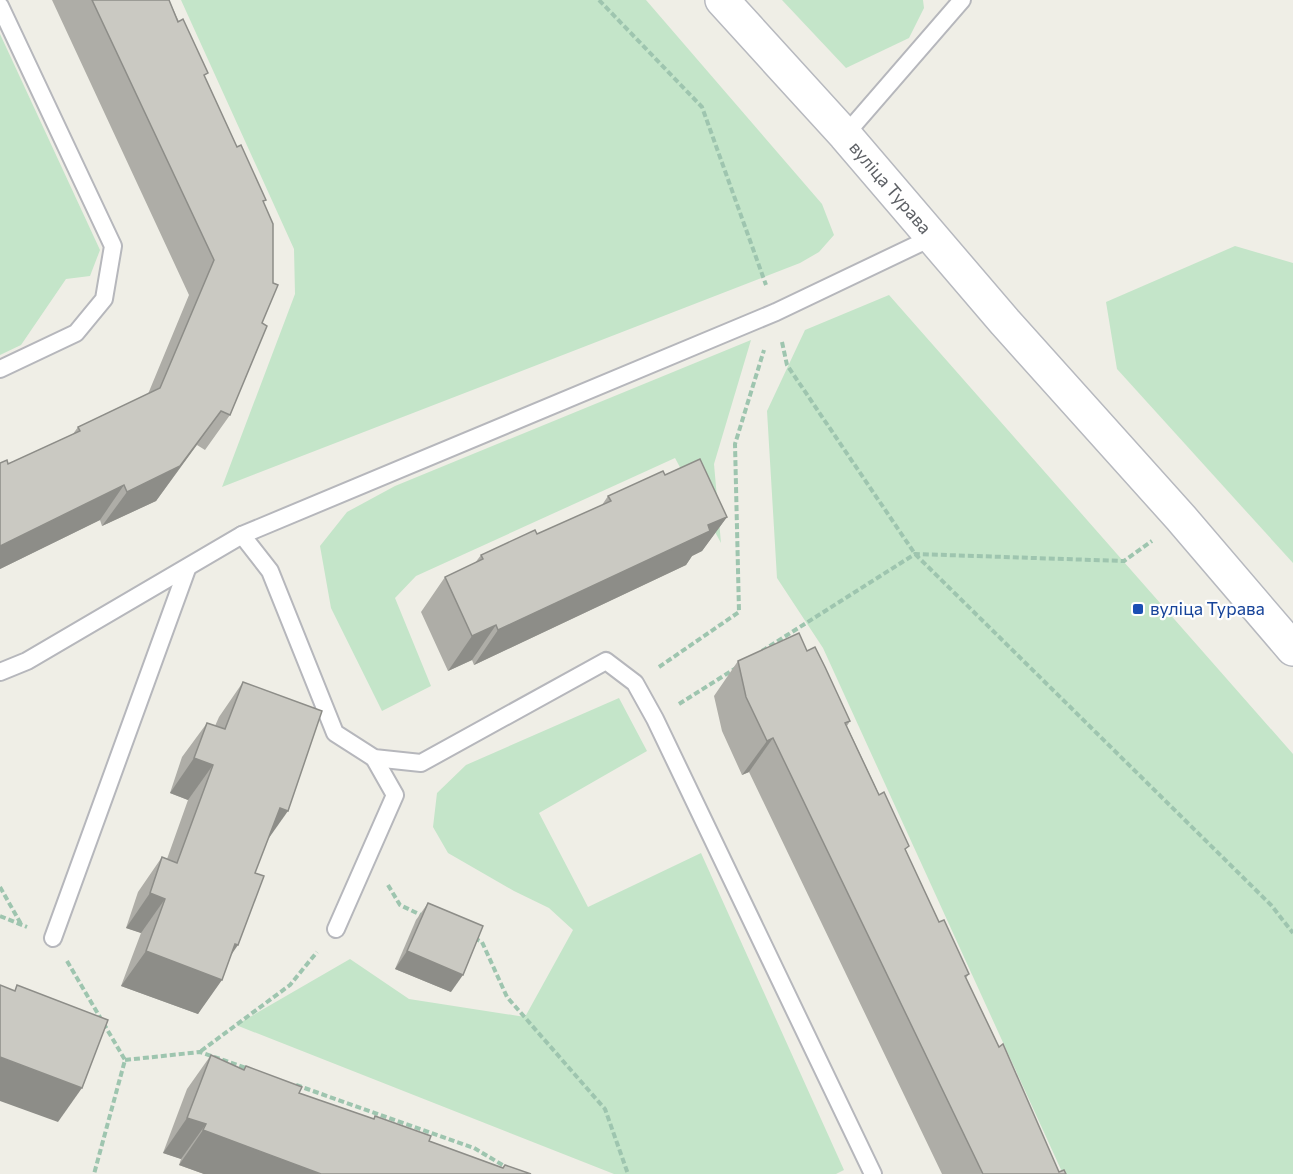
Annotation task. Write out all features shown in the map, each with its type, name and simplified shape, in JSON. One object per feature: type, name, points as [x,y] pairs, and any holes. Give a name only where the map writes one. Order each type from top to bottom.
[{"type":"main road","name":"вуліца Турава","points":[[722,0],[845,135],[1005,322],[1181,518],[1293,649]]},
{"type":"lane","points":[[845,135],[962,0]]},
{"type":"lane","points":[[0,6],[113,246],[104,299],[76,333],[0,369]]},
{"type":"lane","points":[[0,672],[27,661],[242,536],[776,312],[933,237]]},
{"type":"lane","points":[[242,536],[270,571],[335,733],[374,758],[421,763],[606,661],[635,683],[656,718],[873,1174]]},
{"type":"lane","points":[[53,938],[187,570]]},
{"type":"lane","points":[[336,929],[395,795],[374,758]]},
{"type":"path","points":[[599,0],[702,107],[776,312],[787,365],[915,554],[1271,905],[1293,933]]},
{"type":"path","points":[[635,683],[739,612],[735,444],[776,312]]},
{"type":"path","points":[[755,655],[915,554],[1124,561],[1181,518]]},
{"type":"path","points":[[656,718],[746,662]]},
{"type":"path","points":[[369,853],[400,905],[431,919]]},
{"type":"path","points":[[0,887],[22,925]]},
{"type":"path","points":[[0,916],[53,938],[125,1060],[94,1174]]},
{"type":"path","points":[[200,1052],[290,985],[336,929]]},
{"type":"path","points":[[472,937],[483,942],[507,997],[605,1109],[628,1174]]},
{"type":"path","points":[[96,1024],[106,1028]]},
{"type":"path","points":[[125,1060],[200,1052],[255,1071]]},
{"type":"path","points":[[288,1082],[474,1148],[508,1169]]},
{"type":"green space","points":[[181,0],[646,0],[822,204],[834,235],[819,252],[800,263],[222,487],[295,294],[294,249]]},
{"type":"green space","points":[[782,0],[923,0],[924,8],[909,38],[846,68]]},
{"type":"green space","points":[[0,34],[100,250],[90,276],[66,279],[21,345],[0,355]]},
{"type":"green space","points":[[1235,246],[1293,263],[1293,563],[1117,369],[1106,302]]},
{"type":"green space","points":[[889,295],[1293,754],[1293,1174],[1063,1174],[823,648],[777,578],[767,411],[805,330]]},
{"type":"green space","points":[[751,340],[714,464],[721,543],[675,458],[416,576],[395,598],[431,686],[382,711],[331,608],[320,546],[347,512],[395,486]]},
{"type":"green space","points":[[619,698],[647,751],[539,813],[588,907],[701,853],[844,1170],[836,1174],[614,1174],[236,1025],[350,959],[409,999],[525,1017],[573,930],[549,908],[514,891],[448,853],[433,827],[437,793],[466,765]]},
{"type":"building","points":[[92,0],[169,0],[178,22],[183,19],[208,73],[204,75],[237,147],[241,145],[266,200],[263,201],[273,224],[273,283],[278,285],[262,323],[267,326],[230,415],[221,411],[180,466],[127,492],[124,485],[0,546],[0,463],[7,460],[8,464],[80,431],[78,427],[160,388],[214,260]]},
{"type":"building","points":[[700,459],[727,517],[708,525],[710,531],[498,630],[496,625],[472,636],[445,577],[483,559],[481,555],[535,530],[537,534],[611,501],[608,496],[663,471],[665,475]]},
{"type":"building","points":[[799,633],[807,651],[815,647],[825,667],[850,721],[845,723],[879,795],[884,792],[909,846],[905,849],[939,922],[944,920],[969,974],[965,976],[999,1047],[1003,1044],[1059,1172],[1064,1170],[1066,1174],[983,1174],[773,738],[767,741],[746,697],[738,661]]},
{"type":"building","points":[[243,682],[322,711],[288,811],[280,808],[255,873],[264,876],[222,980],[146,951],[165,899],[150,893],[162,857],[177,863],[213,765],[194,758],[207,723],[225,729]]},
{"type":"building","points":[[428,903],[483,926],[463,975],[407,951]]},
{"type":"building","points":[[0,985],[15,991],[17,985],[108,1020],[82,1088],[0,1057]]},
{"type":"building","points":[[211,1055],[244,1070],[246,1066],[302,1087],[299,1093],[431,1136],[429,1141],[503,1168],[505,1165],[531,1174],[321,1174],[203,1130],[206,1124],[187,1118]]},
{"type":"place","name":"вуліца Турава","points":[[1138,609]]}]
